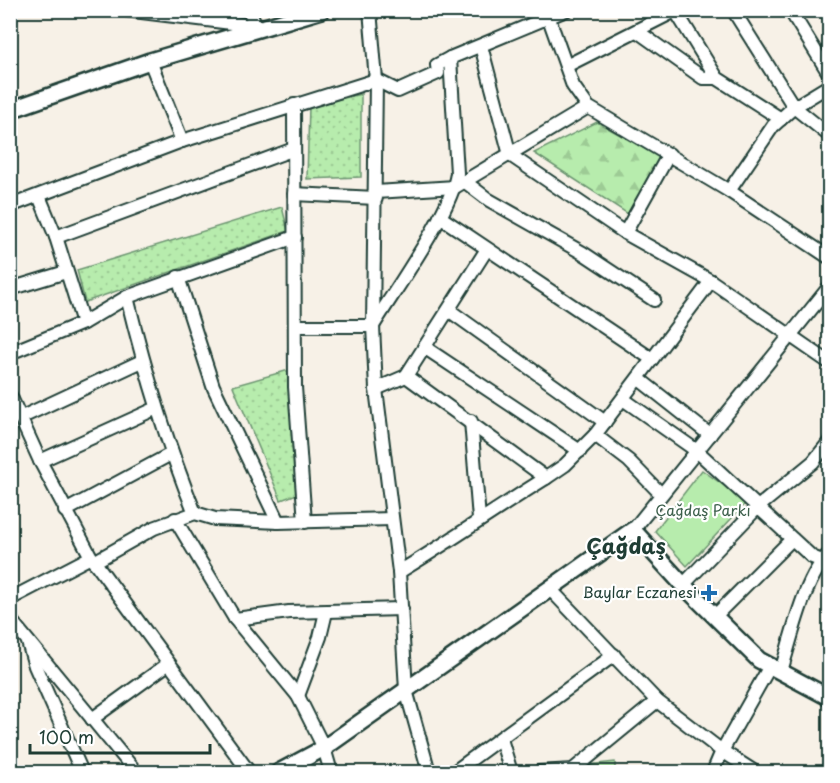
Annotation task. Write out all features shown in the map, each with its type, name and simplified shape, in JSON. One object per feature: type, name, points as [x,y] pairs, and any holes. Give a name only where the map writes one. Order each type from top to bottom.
[{"type":"street","points":[[125,10],[185,13],[257,28]]},
{"type":"street","points":[[249,10],[257,28]]},
{"type":"street","points":[[370,10],[376,80],[373,326],[376,389],[399,572],[406,690],[429,772]]},
{"type":"street","points":[[10,206],[182,141],[376,80],[398,91],[438,73],[437,65],[450,58],[548,15],[566,10]]},
{"type":"street","points":[[733,10],[794,107],[830,136]]},
{"type":"street","points":[[10,110],[150,61],[319,11]]},
{"type":"street","points":[[566,66],[675,11],[717,78],[781,119]]},
{"type":"street","points":[[792,12],[830,75]]},
{"type":"street","points":[[548,15],[573,86],[588,107],[729,191],[830,258]]},
{"type":"street","points":[[637,31],[703,78],[717,78]]},
{"type":"street","points":[[481,46],[510,155],[625,233],[711,281],[830,363]]},
{"type":"street","points":[[373,326],[460,184],[450,58]]},
{"type":"street","points":[[150,61],[182,141]]},
{"type":"street","points":[[729,191],[781,119],[794,107],[830,85]]},
{"type":"street","points":[[294,105],[295,387],[305,522]]},
{"type":"street","points":[[294,194],[376,195],[460,184],[588,107]]},
{"type":"street","points":[[56,237],[294,149]]},
{"type":"street","points":[[625,233],[669,154]]},
{"type":"street","points":[[460,184],[583,253],[654,300]]},
{"type":"street","points":[[39,196],[56,237],[83,323]]},
{"type":"street","points":[[440,216],[652,359]]},
{"type":"street","points":[[10,353],[83,323],[127,297],[295,237]]},
{"type":"street","points":[[376,389],[406,376],[487,249]]},
{"type":"street","points":[[10,289],[66,272]]},
{"type":"street","points":[[178,277],[213,386],[278,522]]},
{"type":"street","points":[[399,572],[463,534],[479,519],[546,478],[580,451],[639,379],[711,281]]},
{"type":"street","points":[[279,772],[324,748],[633,531],[830,286]]},
{"type":"street","points":[[127,297],[142,361],[171,454],[195,513]]},
{"type":"street","points":[[450,310],[604,422]]},
{"type":"street","points":[[296,326],[373,326]]},
{"type":"street","points":[[424,347],[580,451]]},
{"type":"street","points":[[20,418],[142,361]]},
{"type":"street","points":[[406,376],[471,421],[546,478]]},
{"type":"street","points":[[639,379],[710,435]]},
{"type":"street","points":[[10,395],[65,511],[93,560],[249,772]]},
{"type":"street","points":[[623,399],[697,451],[812,557],[826,559],[806,596],[776,669],[722,751],[712,772]]},
{"type":"street","points":[[40,461],[157,408]]},
{"type":"street","points":[[471,421],[479,519]]},
{"type":"street","points":[[595,435],[629,461],[661,494]]},
{"type":"street","points":[[683,585],[758,507],[813,462],[830,441]]},
{"type":"street","points":[[65,511],[171,454]]},
{"type":"street","points":[[10,599],[154,528],[195,513],[215,519],[278,522],[392,519]]},
{"type":"street","points":[[175,519],[235,620],[298,696],[324,748],[331,772]]},
{"type":"street","points":[[633,531],[683,585],[759,660],[830,698]]},
{"type":"street","points":[[715,616],[792,539]]},
{"type":"street","points":[[551,590],[657,701],[722,751],[755,772]]},
{"type":"street","points":[[235,620],[289,612],[402,609]]},
{"type":"street","points":[[298,696],[320,637],[326,612]]},
{"type":"street","points":[[10,619],[136,772]]},
{"type":"street","points":[[26,636],[35,666],[82,772]]},
{"type":"street","points":[[454,772],[614,655]]},
{"type":"street","points":[[92,718],[168,664]]},
{"type":"street","points":[[539,772],[573,771],[657,701]]},
{"type":"street","points":[[501,739],[511,772]]},
{"type":"green space","points":[[361,94],[361,177],[307,179],[309,106]]},
{"type":"green space","points":[[597,122],[660,157],[628,214],[534,153]]},
{"type":"green space","points":[[282,207],[288,231],[85,302],[77,270]]},
{"type":"green space","points":[[289,370],[297,494],[281,500],[233,386]]},
{"type":"green space","name":"Çağdaş Parkı","points":[[702,470],[747,502],[687,566],[655,531]]},
{"type":"green space","points":[[615,762],[615,772],[587,772],[588,765]]},
{"type":"place","name":"Baylar Eczanesi","points":[[709,593]]},
{"type":"district","name":"Çağdaş","points":[[626,547]]}]
